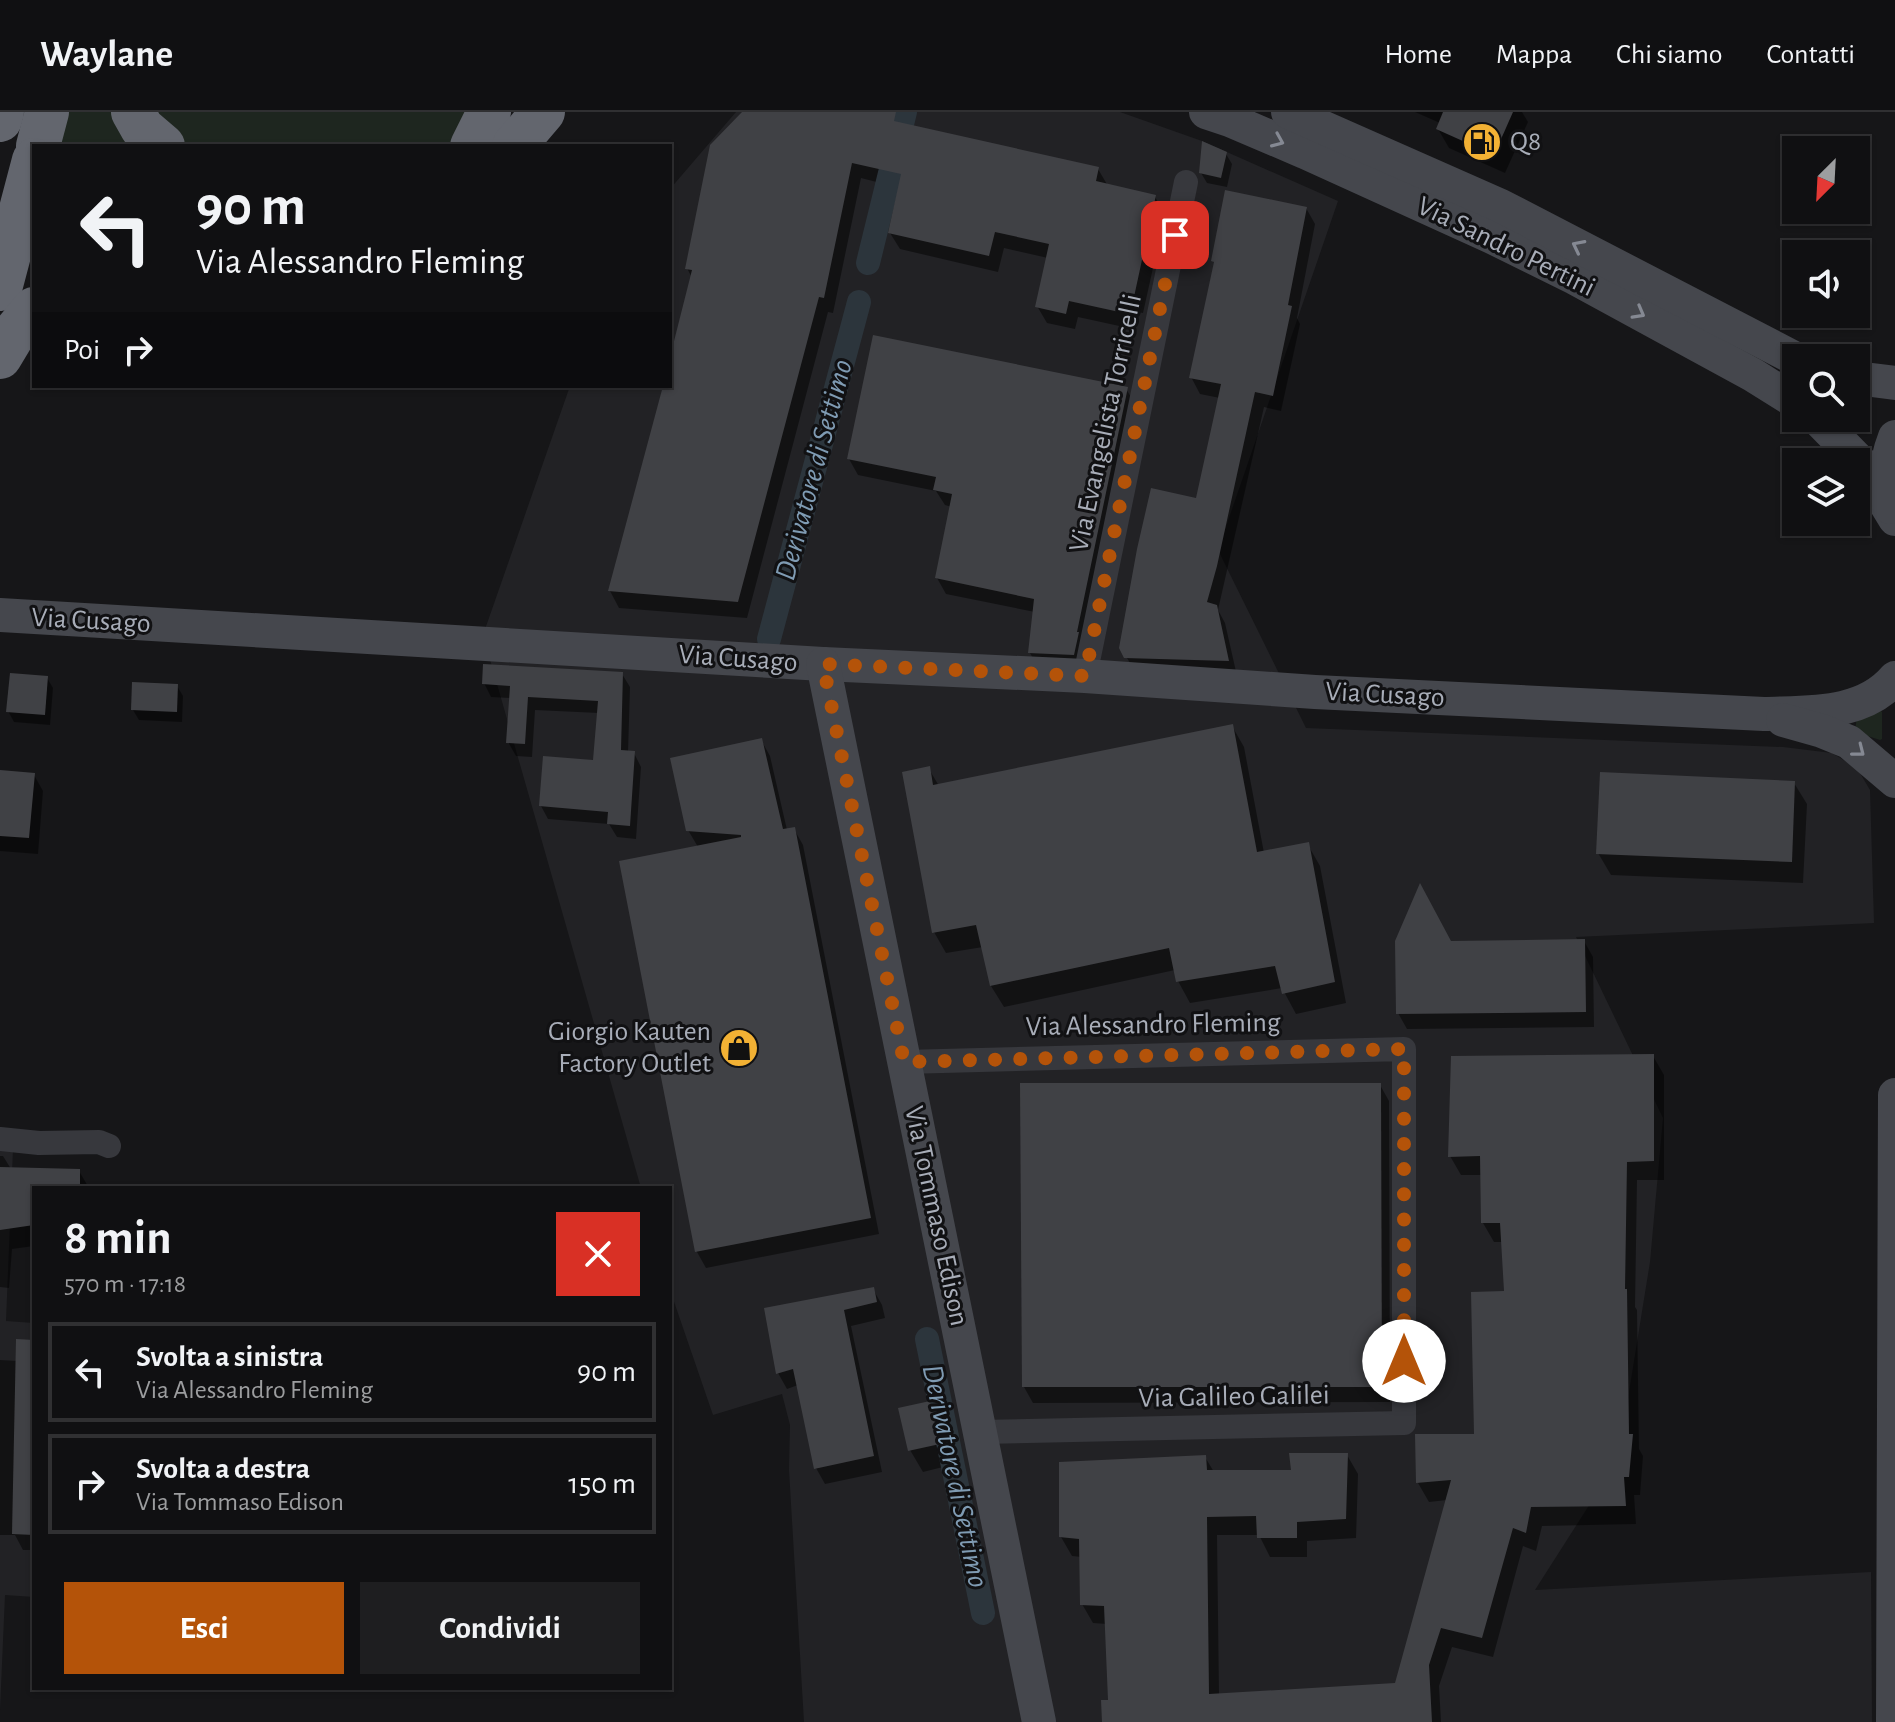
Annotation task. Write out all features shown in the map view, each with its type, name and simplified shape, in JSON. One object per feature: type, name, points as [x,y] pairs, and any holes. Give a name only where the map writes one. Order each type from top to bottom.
[{"type":"highway","points":[[0,120],[2,112]]},
{"type":"highway","points":[[39,144],[47,112]]},
{"type":"highway","points":[[133,112],[142,128],[161,144]]},
{"type":"highway","points":[[473,144],[489,112]]},
{"type":"highway","points":[[516,144],[543,112]]},
{"type":"highway","points":[[0,289],[32,168]]},
{"type":"highway","points":[[0,357],[32,311]]},
{"type":"street","name":"Via Sandro Pertini","points":[[1206,112],[1305,152],[1492,237],[1575,278],[1782,393]]},
{"type":"street","name":"Via Sandro Pertini","points":[[1288,112],[1501,206],[1782,352]]},
{"type":"street","name":"Via Evangelista Torricelli","points":[[1085,676],[1186,182]]},
{"type":"street","points":[[1870,380],[1895,383]]},
{"type":"street","points":[[1831,432],[1861,463],[1895,520]]},
{"type":"street","points":[[1895,437],[1886,474],[1888,499],[1895,520]]},
{"type":"street","name":"Via Cusago","points":[[0,615],[823,664],[1085,676],[1315,692],[1764,714],[1852,707],[1886,690],[1895,678]]},
{"type":"street","name":"Via Tommaso Edison","points":[[823,664],[1039,1722]]},
{"type":"street","name":"Via Cusago","points":[[1764,714],[1849,742],[1895,781]]},
{"type":"street","name":"Via Alessandro Fleming","points":[[904,1062],[1404,1049]]},
{"type":"street","name":"Via Galileo Galilei","points":[[980,1432],[1404,1423],[1404,1049]]},
{"type":"street","points":[[1893,1722],[1895,1095]]},
{"type":"street","points":[[0,1139],[39,1143],[99,1142],[109,1146]]},
{"type":"shaded area","points":[[62,112],[113,112],[137,144],[54,144]]},
{"type":"shaded area","points":[[146,112],[479,112],[460,144],[177,144]]},
{"type":"shaded area","points":[[736,112],[1120,112],[1202,141],[1338,201],[1218,550],[1306,728],[1783,747],[1832,753],[1857,768],[1870,790],[1874,923],[1576,937],[1663,1118],[1650,1262],[1618,1460],[1535,1590],[1871,1572],[1872,1722],[804,1722],[789,1470],[790,1425],[782,1394],[713,1415],[672,1296],[672,1186],[640,1186],[483,635],[569,388],[672,388],[672,187]]},
{"type":"shaded area","points":[[1880,710],[1882,739],[1855,732],[1857,715]]},
{"type":"shaded area","points":[[0,1147],[13,1149],[6,1321],[32,1323],[32,1597],[5,1595],[0,1710]]},
{"type":"building","points":[[742,112],[896,112],[894,121],[1099,167],[1096,181],[1156,195],[1134,297],[1128,296],[1124,313],[1069,301],[1066,314],[1035,307],[1049,244],[995,232],[989,256],[888,233],[901,174],[852,163],[824,298],[819,297],[738,602],[608,591],[662,388],[672,388],[672,349],[692,270],[685,269],[710,145]]},
{"type":"building","name":"Q8","points":[[1443,112],[1513,112],[1494,155],[1436,129]]},
{"type":"building","points":[[1202,141],[1227,152],[1221,178],[1199,173]]},
{"type":"building","points":[[1225,190],[1307,207],[1288,305],[1292,306],[1273,396],[1255,392],[1207,602],[1217,605],[1229,661],[1124,658],[1119,648],[1151,488],[1196,498],[1221,384],[1189,378],[1214,262],[1211,261]]},
{"type":"building","points":[[873,335],[1128,387],[1074,655],[1028,653],[1034,599],[935,578],[952,494],[933,490],[936,477],[847,459]]},
{"type":"building","points":[[483,664],[623,672],[621,750],[635,751],[630,826],[607,824],[608,812],[539,806],[543,756],[593,760],[598,701],[528,697],[525,744],[506,743],[510,686],[482,684]]},
{"type":"building","points":[[10,673],[48,676],[45,715],[6,712]]},
{"type":"building","points":[[132,682],[178,684],[177,712],[131,710]]},
{"type":"building","points":[[1233,724],[1257,852],[1309,842],[1335,982],[1282,994],[1275,966],[1176,982],[1169,948],[990,986],[976,925],[932,933],[902,772],[930,766],[933,785]]},
{"type":"building","points":[[762,738],[783,829],[795,827],[871,1218],[695,1252],[619,861],[741,837],[686,831],[670,758]]},
{"type":"building","points":[[0,770],[35,773],[29,838],[0,836]]},
{"type":"building","points":[[1600,772],[1795,781],[1792,862],[1596,854]]},
{"type":"building","points":[[1420,883],[1451,941],[1585,939],[1586,1012],[1396,1014],[1395,941]]},
{"type":"building","points":[[1654,1054],[1654,1161],[1627,1162],[1625,1289],[1629,1434],[1633,1434],[1629,1477],[1624,1477],[1626,1506],[1531,1507],[1526,1533],[1513,1528],[1482,1638],[1441,1628],[1429,1665],[1432,1722],[1102,1722],[1101,1700],[1108,1700],[1104,1606],[1080,1605],[1079,1539],[1059,1537],[1059,1462],[1206,1455],[1207,1470],[1291,1470],[1289,1453],[1348,1453],[1346,1519],[1297,1522],[1297,1538],[1257,1538],[1256,1516],[1207,1517],[1209,1694],[1395,1683],[1451,1480],[1416,1483],[1415,1434],[1474,1434],[1471,1292],[1504,1291],[1500,1223],[1481,1223],[1480,1156],[1448,1157],[1451,1056]]},
{"type":"building","points":[[1020,1083],[1381,1083],[1382,1387],[1022,1387]]},
{"type":"building","points":[[0,1167],[80,1169],[80,1186],[32,1186],[32,1225],[0,1230]]},
{"type":"building","points":[[874,1287],[877,1302],[844,1310],[874,1456],[814,1469],[793,1369],[776,1374],[764,1308]]},
{"type":"building","points":[[16,1339],[32,1340],[32,1535],[12,1534]]},
{"type":"building","points":[[930,1401],[940,1444],[908,1451],[898,1408]]},
{"type":"waterway","name":"Derivatore di Settimo","points":[[868,263],[905,112]]},
{"type":"waterway","name":"Derivatore di Settimo","points":[[769,639],[859,302]]},
{"type":"waterway","name":"Derivatore di Settimo","points":[[927,1339],[983,1613]]},
{"type":"place","name":"Q8","points":[[1482,142]]},
{"type":"place","name":"Giorgio Kauten Factory Outlet","points":[[739,1048]]},
{"type":"route","points":[[1175,235],[1085,676],[823,664],[829,694],[904,1062],[1404,1049],[1404,1361]]}]
